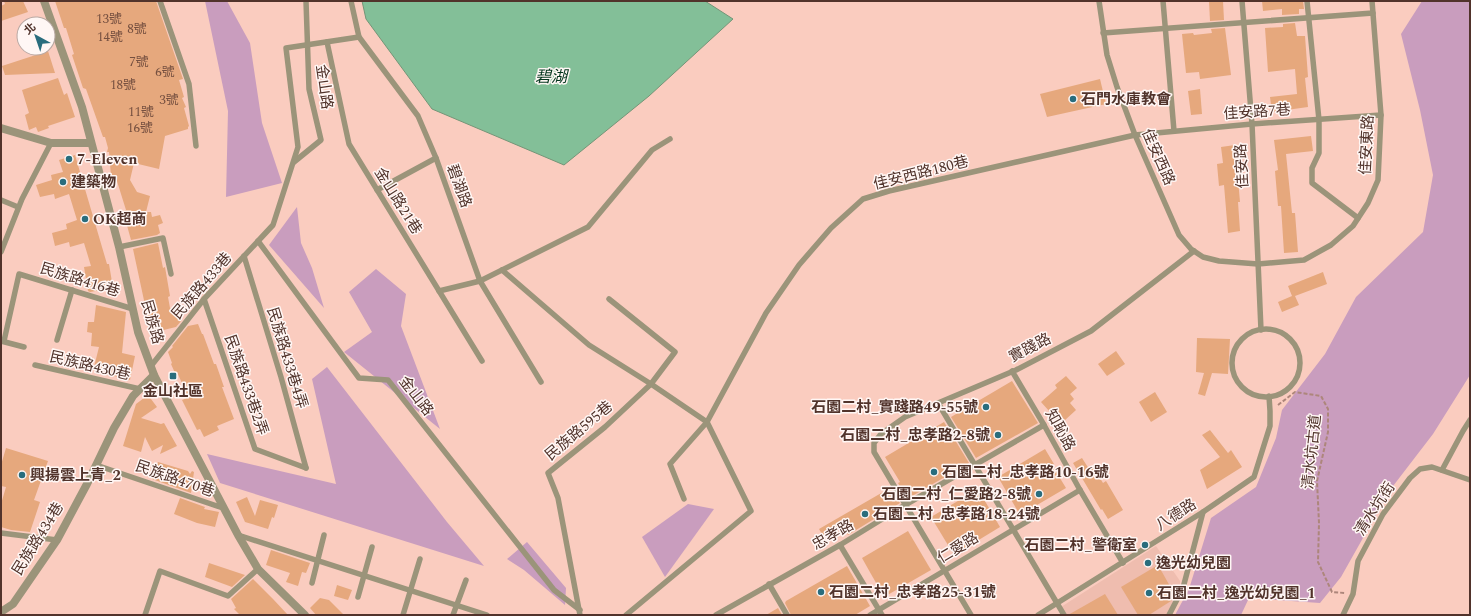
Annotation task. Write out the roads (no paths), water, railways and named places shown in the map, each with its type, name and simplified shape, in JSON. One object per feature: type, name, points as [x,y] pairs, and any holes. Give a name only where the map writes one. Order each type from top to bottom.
[{"type":"street","name":"民族路","points":[[44,1],[82,107],[120,247],[138,332],[152,366],[154,375],[223,508],[258,569],[305,615]]},
{"type":"street","points":[[1,128],[51,144],[91,143]]},
{"type":"street","name":"民族路434巷","points":[[1,612],[13,604],[57,540],[114,428],[133,396],[154,375]]},
{"type":"lane","points":[[160,1],[189,84],[196,146]]},
{"type":"lane","name":"金山路","points":[[294,162],[321,140],[309,89],[306,1]]},
{"type":"lane","name":"碧湖路","points":[[351,1],[359,38],[418,116],[436,158],[480,281],[541,382]]},
{"type":"lane","name":"佳安西路","points":[[1099,1],[1107,56],[1135,135],[1179,235],[1191,249],[1202,257],[1219,261],[1258,264]]},
{"type":"lane","points":[[1163,1],[1164,29],[1174,131]]},
{"type":"lane","name":"佳安路","points":[[1242,1],[1252,124],[1261,330]]},
{"type":"lane","points":[[1307,1],[1319,120],[1319,152],[1312,168],[1312,183],[1358,218]]},
{"type":"lane","name":"佳安東路","points":[[1258,264],[1304,260],[1331,245],[1353,226],[1368,203],[1378,180],[1381,115],[1372,1]]},
{"type":"lane","points":[[1103,33],[1373,13]]},
{"type":"lane","points":[[258,241],[273,225],[298,147],[286,48],[359,38]]},
{"type":"lane","name":"金山路21巷","points":[[327,42],[349,144],[482,361]]},
{"type":"lane","name":"佳安路7巷","points":[[1135,135],[1252,124],[1381,115]]},
{"type":"lane","name":"佳安西路180巷","points":[[684,499],[670,464],[707,422],[766,313],[799,265],[831,228],[863,200],[889,191],[1135,135]]},
{"type":"lane","points":[[439,292],[480,281],[588,226],[652,150],[670,138]]},
{"type":"lane","points":[[1,252],[18,207],[51,144]]},
{"type":"lane","points":[[377,190],[436,158]]},
{"type":"lane","points":[[1,200],[18,207]]},
{"type":"lane","points":[[120,247],[163,238],[172,274]]},
{"type":"lane","name":"金山路","points":[[258,241],[359,378],[388,380],[554,590],[580,613]]},
{"type":"lane","name":"民族路433巷","points":[[152,366],[204,299],[258,241]]},
{"type":"lane","name":"實踐路","points":[[905,505],[874,452],[874,443],[881,434],[905,416],[1012,371],[1091,331],[1194,251]]},
{"type":"lane","name":"民族路433巷4弄","points":[[244,256],[281,377],[306,468]]},
{"type":"lane","points":[[502,270],[589,346],[651,384],[707,422],[751,511],[626,615]]},
{"type":"lane","name":"民族路416巷","points":[[2,341],[19,274],[133,309]]},
{"type":"lane","points":[[57,340],[72,290]]},
{"type":"lane","name":"民族路433巷2弄","points":[[204,299],[255,450],[306,468]]},
{"type":"lane","name":"民族路595巷","points":[[580,613],[558,498],[548,473],[605,427],[651,384],[675,352],[609,299]]},
{"type":"lane","points":[[1273,329],[1289,337],[1295,344],[1300,360],[1300,369],[1297,378],[1286,391],[1278,395],[1260,396],[1251,394],[1238,382],[1234,374],[1232,365],[1233,356],[1240,341],[1251,333],[1261,330],[1273,329]]},
{"type":"lane","points":[[2,341],[24,347]]},
{"type":"lane","name":"民族路430巷","points":[[35,365],[140,390]]},
{"type":"lane","name":"知恥路","points":[[1012,371],[1123,563]]},
{"type":"lane","name":"八德路","points":[[1038,615],[1203,512],[1254,477],[1270,426],[1269,396]]},
{"type":"lane","points":[[938,403],[1064,615]]},
{"type":"lane","points":[[1442,470],[1470,420]]},
{"type":"lane","name":"忠孝路","points":[[716,615],[840,545],[905,505],[1044,425]]},
{"type":"lane","name":"民族路470巷","points":[[96,465],[223,508]]},
{"type":"lane","name":"清水坑街","points":[[1343,615],[1352,597],[1358,561],[1383,514],[1410,478],[1420,469],[1432,467],[1470,480]]},
{"type":"lane","name":"仁愛路","points":[[870,615],[881,612],[945,570],[1080,490]]},
{"type":"lane","points":[[905,505],[971,615]]},
{"type":"lane","points":[[1169,615],[1183,588],[1203,512]]},
{"type":"lane","points":[[1,533],[57,540]]},
{"type":"lane","points":[[238,535],[487,615]]},
{"type":"lane","points":[[312,583],[324,535]]},
{"type":"lane","points":[[840,545],[881,612]]},
{"type":"lane","points":[[358,597],[372,547]]},
{"type":"lane","points":[[403,615],[420,559]]},
{"type":"lane","points":[[145,615],[160,571],[228,596],[258,569]]},
{"type":"lane","points":[[453,615],[466,580]]},
{"type":"lane","points":[[769,584],[787,615]]},
{"type":"water","name":"碧湖","points":[[362,1],[705,1],[733,19],[649,96],[564,165],[432,109],[366,19]]},
{"type":"place","name":"石門水庫教會","points":[[1073,99]]},
{"type":"place","name":"7-Eleven","points":[[69,159]]},
{"type":"place","name":"建築物","points":[[63,182]]},
{"type":"place","name":"OK超商","points":[[85,219]]},
{"type":"place","name":"金山社區","points":[[173,376]]},
{"type":"place","name":"石園二村_實踐路49-55號","points":[[986,407]]},
{"type":"place","name":"石園二村_忠孝路2-8號","points":[[998,435]]},
{"type":"place","name":"石園二村_忠孝路10-16號","points":[[934,472]]},
{"type":"place","name":"興揚雲上青_2","points":[[22,475]]},
{"type":"place","name":"石園二村_仁愛路2-8號","points":[[1039,494]]},
{"type":"place","name":"石園二村_忠孝路18-24號","points":[[865,514]]},
{"type":"place","name":"石園二村_警衛室","points":[[1145,545]]},
{"type":"place","name":"逸光幼兒園","points":[[1148,563]]},
{"type":"place","name":"石園二村_忠孝路25-31號","points":[[821,592]]},
{"type":"place","name":"石園二村_逸光幼兒園_1","points":[[1149,593]]}]
